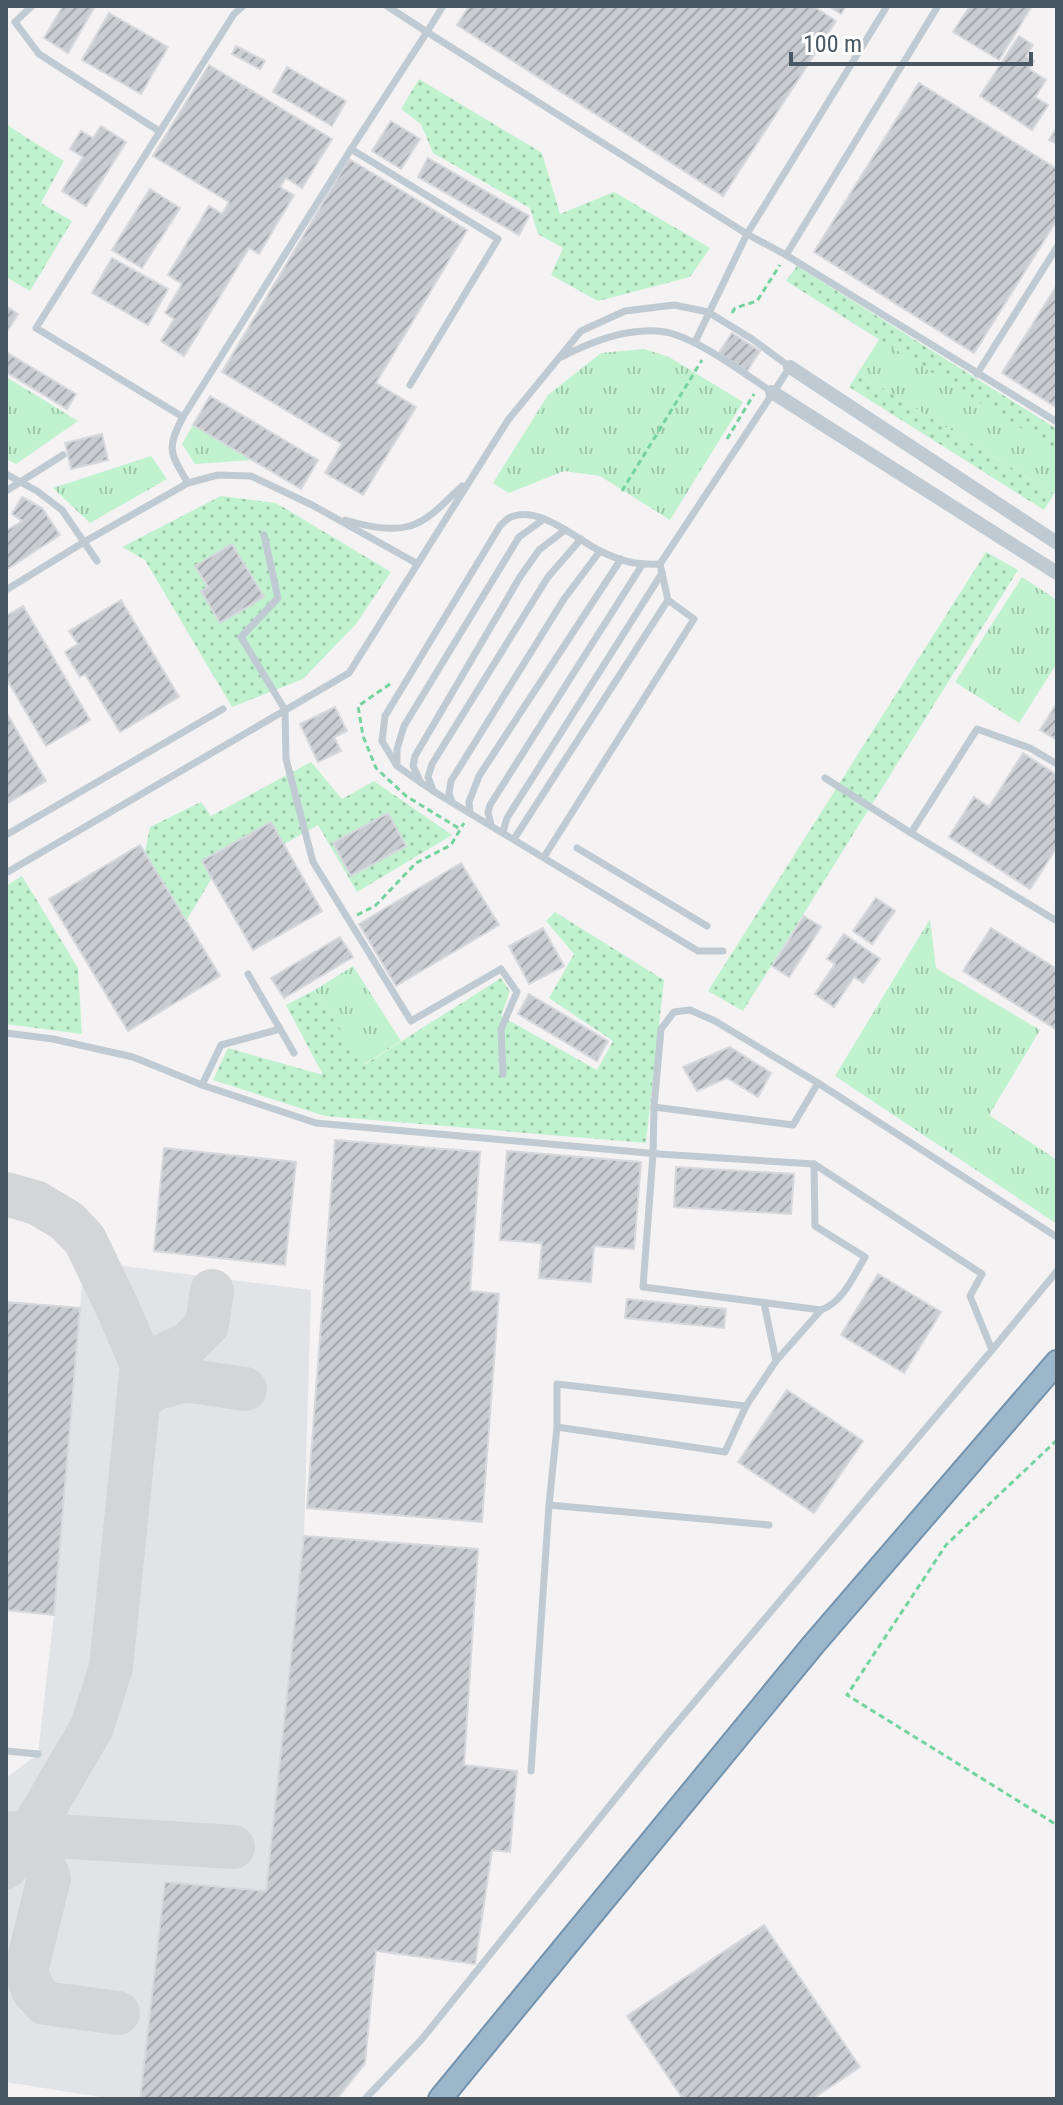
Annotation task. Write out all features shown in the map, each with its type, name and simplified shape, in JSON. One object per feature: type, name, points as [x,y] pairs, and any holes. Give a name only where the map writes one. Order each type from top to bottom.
[{"type":"highway","points":[[440,2099],[813,1645],[1057,1362]]},
{"type":"street","points":[[790,367],[1057,543]]},
{"type":"street","points":[[772,392],[1057,573]]},
{"type":"lane","points":[[32,6],[15,22],[39,54],[159,131]]},
{"type":"lane","points":[[183,417],[36,328],[234,14],[243,6]]},
{"type":"lane","points":[[387,6],[747,234],[1057,422]]},
{"type":"lane","points":[[188,483],[174,460],[171,439],[443,6]]},
{"type":"lane","points":[[695,342],[747,234],[887,6]]},
{"type":"lane","points":[[786,255],[938,6]]},
{"type":"lane","points":[[351,149],[498,239],[410,385]]},
{"type":"lane","points":[[977,374],[1057,247]]},
{"type":"lane","points":[[6,873],[349,673],[508,420],[581,331],[625,311],[674,305],[708,312],[790,367],[507,818],[503,832]]},
{"type":"lane","points":[[556,359],[617,334],[658,330],[695,342],[772,392]]},
{"type":"lane","points":[[6,491],[63,455]]},
{"type":"lane","points":[[6,474],[62,510],[97,561]]},
{"type":"lane","points":[[6,590],[188,483],[218,475],[251,476],[416,563]]},
{"type":"lane","points":[[330,515],[363,525],[389,528],[411,526],[440,508],[472,476]]},
{"type":"lane","points":[[661,569],[637,566],[600,551],[544,519],[523,515],[510,517],[500,526],[385,716],[382,741],[397,766],[433,791],[698,951],[723,951]]},
{"type":"lane","points":[[397,766],[397,749],[404,726],[519,537],[544,519]]},
{"type":"lane","points":[[421,783],[413,766],[415,756],[520,577],[539,550],[565,530]]},
{"type":"lane","points":[[264,535],[278,598],[241,637],[285,710],[286,759],[313,862],[411,1021],[501,969],[517,992],[501,1029],[503,1074]]},
{"type":"lane","points":[[433,791],[428,777],[432,764],[548,577],[581,539]]},
{"type":"lane","points":[[452,802],[449,793],[451,781],[564,599],[600,551]]},
{"type":"lane","points":[[470,813],[469,802],[479,776],[621,559]]},
{"type":"lane","points":[[491,825],[490,805],[642,565]]},
{"type":"lane","points":[[544,857],[694,619],[668,600],[661,569]]},
{"type":"lane","points":[[514,839],[668,600]]},
{"type":"lane","points":[[6,835],[223,709]]},
{"type":"lane","points":[[911,833],[977,729],[1030,748],[1057,764]]},
{"type":"lane","points":[[825,778],[1057,921]]},
{"type":"lane","points":[[577,848],[707,926]]},
{"type":"lane","points":[[248,974],[294,1053]]},
{"type":"lane","points":[[814,1164],[815,1226],[865,1257],[832,1306],[821,1310],[643,1287],[661,1029],[674,1012],[690,1010],[715,1021],[818,1083],[1057,1237]]},
{"type":"lane","points":[[202,1085],[221,1045],[280,1029]]},
{"type":"lane","points":[[6,1033],[53,1039],[133,1057],[202,1085],[316,1123],[653,1154],[814,1164],[982,1274],[970,1296],[992,1350]]},
{"type":"lane","points":[[654,1107],[793,1125],[818,1083]]},
{"type":"lane","points":[[365,2099],[422,2039],[664,1738],[1057,1271]]},
{"type":"lane","points":[[764,1303],[776,1361]]},
{"type":"lane","points":[[557,1427],[725,1452],[746,1406],[776,1361],[821,1310]]},
{"type":"lane","points":[[531,1771],[557,1427],[557,1384],[746,1406]]},
{"type":"lane","points":[[549,1505],[769,1525]]},
{"type":"lane","points":[[6,1751],[38,1754]]},
{"type":"path","points":[[726,322],[735,308],[757,301],[786,255]]},
{"type":"path","points":[[622,491],[708,351]]},
{"type":"path","points":[[349,920],[375,906],[416,863],[451,845],[470,813]]},
{"type":"path","points":[[1057,1440],[946,1545],[847,1695],[1057,1825]]},
{"type":"shaded area","points":[[84,1261],[311,1290],[304,1536],[266,1891],[140,2099],[113,2099],[6,2082],[6,1778],[38,1754],[54,1615]]},
{"type":"green space","points":[[419,79],[542,153],[560,214],[614,192],[710,248],[690,277],[598,301],[551,275],[563,248],[538,234],[530,208],[433,153],[421,124],[401,109]]},
{"type":"green space","points":[[6,122],[64,161],[41,203],[72,221],[30,291],[6,277]]},
{"type":"green space","points":[[797,266],[1057,429],[1057,451],[786,281]]},
{"type":"green space","points":[[880,338],[1057,448],[1057,490],[1054,494],[858,373]]},
{"type":"green space","points":[[644,349],[669,357],[743,402],[670,520],[600,476],[564,471],[509,493],[493,483],[548,395],[601,353]]},
{"type":"green space","points":[[858,373],[1054,494],[1044,510],[849,387]]},
{"type":"green space","points":[[8,378],[78,421],[16,464],[6,459]]},
{"type":"green space","points":[[193,425],[252,460],[195,464],[182,444]]},
{"type":"green space","points":[[151,456],[167,479],[90,523],[53,488]]},
{"type":"green space","points":[[221,496],[276,503],[391,572],[356,624],[303,679],[232,707],[145,560],[122,547]]},
{"type":"green space","points":[[986,552],[1018,570],[743,1011],[708,991]]},
{"type":"green space","points":[[1022,577],[1057,600],[1057,663],[1019,723],[955,682]]},
{"type":"green space","points":[[311,762],[342,799],[374,781],[452,835],[357,892],[318,825],[284,844],[271,823],[212,878],[186,921],[145,852],[150,827],[201,802],[211,816]]},
{"type":"green space","points":[[22,876],[78,968],[82,1034],[6,1024],[6,886]]},
{"type":"green space","points":[[555,912],[664,980],[646,1143],[325,1116],[213,1080],[228,1048],[323,1075],[286,1005],[315,990],[364,1065],[501,978],[510,991],[501,1016],[597,1070],[613,1041],[549,998],[574,954],[546,921]]},
{"type":"green space","points":[[930,919],[936,968],[1040,1030],[989,1115],[1057,1160],[1057,1224],[835,1076]]},
{"type":"green space","points":[[353,966],[401,1041],[363,1065],[315,990]]},
{"type":"building","points":[[63,6],[95,6],[68,53],[44,38]]},
{"type":"building","points":[[469,6],[813,6],[836,21],[723,196],[457,25]]},
{"type":"building","points":[[828,6],[846,6],[841,14]]},
{"type":"building","points":[[970,6],[1032,6],[999,60],[953,32]]},
{"type":"building","points":[[109,13],[168,47],[141,94],[82,60]]},
{"type":"building","points":[[1019,36],[1033,45],[1026,56],[1034,61],[1029,69],[1046,80],[1035,97],[1048,105],[1032,130],[980,96]]},
{"type":"building","points":[[236,46],[265,61],[260,69],[232,54]]},
{"type":"building","points":[[209,65],[332,139],[302,188],[286,178],[280,187],[294,195],[259,254],[249,248],[184,356],[161,341],[174,319],[165,313],[182,284],[168,275],[209,206],[222,214],[229,202],[153,156]]},
{"type":"building","points":[[287,67],[346,101],[332,126],[273,92]]},
{"type":"building","points":[[919,83],[1057,169],[1057,220],[974,353],[814,252]]},
{"type":"building","points":[[391,121],[420,139],[401,169],[372,151]]},
{"type":"building","points":[[101,126],[126,142],[86,206],[62,191],[83,157],[70,149],[81,131],[93,138]]},
{"type":"building","points":[[1057,127],[1057,144],[1049,140]]},
{"type":"building","points":[[428,158],[529,216],[519,235],[418,177]]},
{"type":"building","points":[[349,159],[467,230],[376,383],[416,407],[363,495],[325,473],[342,444],[222,372]]},
{"type":"building","points":[[150,189],[180,208],[142,268],[112,250]]},
{"type":"building","points":[[112,258],[168,289],[148,325],[92,293]]},
{"type":"building","points":[[1057,285],[1057,408],[1002,373]]},
{"type":"building","points":[[6,306],[18,314],[6,333]]},
{"type":"building","points":[[732,333],[760,351],[747,371],[719,353]]},
{"type":"building","points":[[6,352],[76,394],[67,409],[6,372]]},
{"type":"building","points":[[210,396],[318,460],[301,489],[193,425]]},
{"type":"building","points":[[102,434],[108,460],[71,469],[65,443]]},
{"type":"building","points":[[22,497],[42,508],[60,535],[6,570],[6,531],[22,521],[12,514]]},
{"type":"building","points":[[232,544],[264,597],[220,623],[201,591],[208,587],[195,566]]},
{"type":"building","points":[[121,600],[179,697],[120,732],[85,674],[80,677],[65,652],[78,644],[69,631]]},
{"type":"building","points":[[23,606],[90,720],[46,746],[6,678],[6,616]]},
{"type":"building","points":[[1057,703],[1057,740],[1040,730]]},
{"type":"building","points":[[335,707],[347,731],[334,737],[341,751],[318,762],[300,724]]},
{"type":"building","points":[[6,712],[46,781],[6,804]]},
{"type":"building","points":[[1023,753],[1057,775],[1057,847],[1030,889],[949,837],[974,797],[989,807]]},
{"type":"building","points":[[388,813],[406,846],[351,876],[333,843]]},
{"type":"building","points":[[271,822],[322,911],[253,950],[202,861]]},
{"type":"building","points":[[140,845],[220,976],[128,1031],[49,899]]},
{"type":"building","points":[[461,863],[499,925],[396,986],[359,924]]},
{"type":"building","points":[[876,898],[895,911],[872,944],[853,931]]},
{"type":"building","points":[[804,916],[821,927],[789,977],[772,966]]},
{"type":"building","points":[[543,928],[564,966],[529,984],[509,946]]},
{"type":"building","points":[[991,928],[1057,969],[1057,1030],[963,971]]},
{"type":"building","points":[[844,934],[880,959],[863,983],[854,977],[834,1007],[815,994],[835,964],[827,959]]},
{"type":"building","points":[[340,937],[353,957],[284,998],[271,978]]},
{"type":"building","points":[[529,994],[608,1041],[597,1061],[518,1014]]},
{"type":"building","points":[[730,1047],[771,1073],[758,1097],[727,1078],[697,1091],[683,1067]]},
{"type":"building","points":[[335,1140],[480,1152],[470,1291],[499,1294],[482,1522],[307,1508]]},
{"type":"building","points":[[164,1148],[296,1162],[285,1265],[154,1251]]},
{"type":"building","points":[[507,1151],[641,1162],[634,1249],[594,1246],[591,1282],[539,1278],[542,1243],[500,1240]]},
{"type":"building","points":[[676,1167],[794,1174],[791,1214],[674,1207]]},
{"type":"building","points":[[878,1274],[941,1312],[904,1373],[841,1335]]},
{"type":"building","points":[[627,1299],[726,1309],[724,1328],[625,1318]]},
{"type":"building","points":[[6,1302],[80,1308],[54,1615],[6,1610]]},
{"type":"building","points":[[787,1390],[863,1441],[814,1513],[738,1462]]},
{"type":"building","points":[[304,1536],[478,1549],[464,1765],[517,1771],[510,1852],[492,1850],[475,1964],[376,1951],[365,2063],[337,2099],[140,2099],[165,1882],[266,1891]]},
{"type":"building","points":[[764,1925],[860,2067],[812,2099],[683,2099],[627,2016]]},
{"type":"taxiway","points":[[6,1194],[37,1203],[67,1221],[85,1240],[142,1365],[111,1667],[92,1727],[29,1835],[6,1867]]},
{"type":"taxiway","points":[[142,1365],[188,1344],[207,1325],[212,1291]]},
{"type":"taxiway","points":[[138,1402],[153,1389],[185,1380],[245,1389]]},
{"type":"taxiway","points":[[6,1833],[233,1847]]},
{"type":"taxiway","points":[[29,1835],[49,1878],[26,1971],[33,1990],[45,2003],[118,2013]]}]
